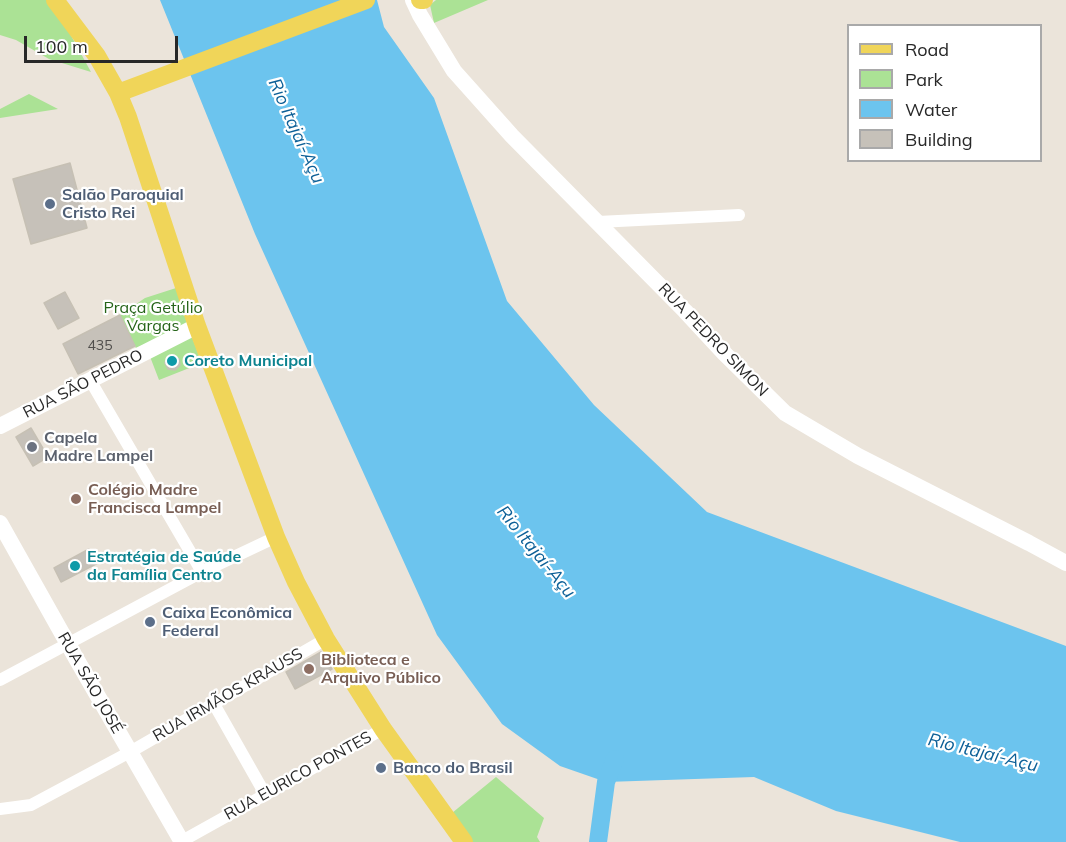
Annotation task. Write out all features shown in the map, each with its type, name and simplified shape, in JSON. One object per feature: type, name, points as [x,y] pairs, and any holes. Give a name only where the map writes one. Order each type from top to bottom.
[{"type":"main road","points":[[55,0],[98,56],[118,93],[198,326],[276,537],[296,582],[326,639],[383,729],[464,842]]},
{"type":"main road","points":[[118,93],[366,0]]},
{"type":"street","name":"RUA PEDRO SIMON","points":[[413,0],[454,71],[512,136],[785,413],[858,456],[1066,563]]},
{"type":"street","points":[[429,29],[430,0]]},
{"type":"street","points":[[598,222],[740,215]]},
{"type":"street","name":"RUA SÃO PEDRO","points":[[0,426],[198,326]]},
{"type":"street","points":[[90,380],[202,572]]},
{"type":"street","name":"RUA SÃO JOSÉ","points":[[0,523],[182,842]]},
{"type":"street","points":[[0,680],[202,572],[276,537]]},
{"type":"street","name":"RUA IRMÃOS KRAUSS","points":[[0,809],[32,804],[130,752],[326,639]]},
{"type":"street","points":[[214,704],[265,795]]},
{"type":"street","name":"RUA EURICO PONTES","points":[[182,842],[383,729]]},
{"type":"green space","points":[[0,0],[50,0],[91,72],[49,59],[16,40],[0,35]]},
{"type":"green space","points":[[436,0],[488,0],[434,23],[430,5]]},
{"type":"green space","points":[[29,94],[58,109],[0,118],[0,109]]},
{"type":"green space","name":"Praça Getúlio Vargas","points":[[176,288],[191,324],[136,348],[120,315],[145,298]]},
{"type":"green space","points":[[192,337],[202,363],[159,380],[149,354]]},
{"type":"green space","points":[[496,777],[544,818],[537,837],[540,842],[472,842],[452,813]]},
{"type":"water","name":"Rio Itajaí-Açu","points":[[160,0],[377,0],[384,27],[434,98],[507,301],[594,405],[707,512],[1066,646],[1066,842],[960,842],[836,811],[754,777],[606,782],[560,766],[502,724],[437,635],[255,234]]},
{"type":"building","name":"Salão Paroquial Cristo Rei","points":[[70,163],[87,228],[31,244],[13,179]]},
{"type":"building","points":[[65,292],[79,318],[58,329],[44,303]]},
{"type":"building","points":[[120,315],[135,346],[78,374],[63,344]]},
{"type":"building","name":"Coreto Municipal","points":[[174,355],[179,359],[180,365],[175,370],[168,369],[165,363],[167,357]]},
{"type":"building","name":"Capela Madre Lampel","points":[[31,428],[48,457],[33,466],[16,437]]},
{"type":"building","name":"Estratégia de Saúde da Família Centro","points":[[89,549],[96,564],[61,582],[54,568]]},
{"type":"building","name":"Biblioteca e Arquivo Público","points":[[321,652],[332,669],[295,689],[286,672]]},
{"type":"waterway","points":[[598,842],[606,782],[615,759]]},
{"type":"place","name":"Salão Paroquial Cristo Rei","points":[[50,204]]},
{"type":"place","name":"Coreto Municipal","points":[[172,361]]},
{"type":"place","name":"Capela Madre Lampel","points":[[32,447]]},
{"type":"place","name":"Colégio Madre Francisca Lampel","points":[[76,499]]},
{"type":"place","name":"Estratégia de Saúde da Família Centro","points":[[75,566]]},
{"type":"place","name":"Caixa Econômica Federal","points":[[150,622]]},
{"type":"place","name":"Biblioteca e Arquivo Público","points":[[309,669]]},
{"type":"place","name":"Banco do Brasil","points":[[381,768]]}]
